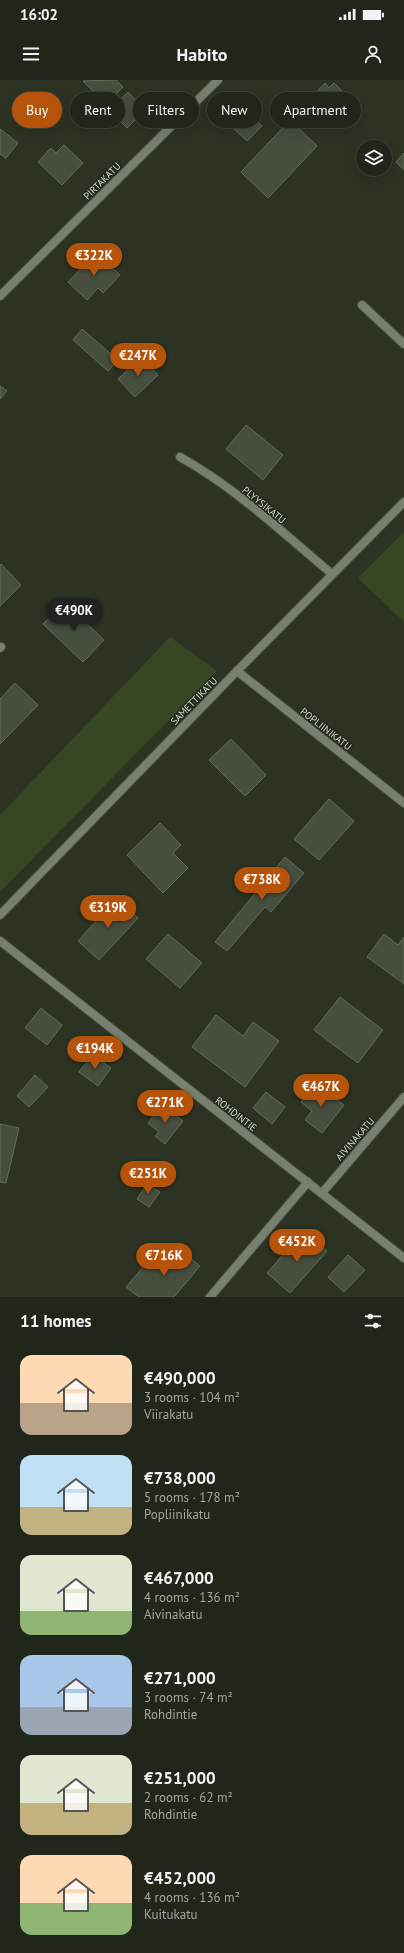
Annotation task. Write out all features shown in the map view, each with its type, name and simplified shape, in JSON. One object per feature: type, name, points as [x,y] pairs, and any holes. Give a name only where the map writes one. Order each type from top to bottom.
[{"type":"street","name":"PIRTAKATU","points":[[0,296],[218,80]]},
{"type":"street","points":[[362,305],[404,344]]},
{"type":"street","name":"PLYYSIKATU","points":[[180,457],[203,470],[225,486],[332,574]]},
{"type":"street","name":"SAMETTIKATU","points":[[0,915],[236,671],[404,502]]},
{"type":"street","name":"POPLIINIKATU","points":[[236,671],[404,802]]},
{"type":"street","name":"ROHDINTIE","points":[[0,941],[404,1258]]},
{"type":"street","name":"AIVINAKATU","points":[[322,1193],[404,1097]]},
{"type":"street","points":[[210,1297],[308,1182]]},
{"type":"green space","points":[[404,532],[404,622],[358,578]]},
{"type":"green space","points":[[170,637],[217,671],[0,892],[0,815]]},
{"type":"building","points":[[116,80],[123,87],[118,92],[94,92],[83,81]]},
{"type":"building","points":[[325,83],[329,88],[334,83],[343,92],[317,92]]},
{"type":"building","points":[[128,92],[133,97],[133,122],[127,128],[125,126],[125,95]]},
{"type":"building","points":[[233,128],[260,128],[247,141]]},
{"type":"building","points":[[282,128],[298,128],[317,146],[268,198],[241,172]]},
{"type":"building","points":[[0,129],[18,143],[6,158],[0,154]]},
{"type":"building","points":[[64,145],[83,163],[62,185],[38,162],[51,148],[56,153]]},
{"type":"building","points":[[404,153],[404,170],[396,162]]},
{"type":"building","points":[[96,253],[120,275],[103,293],[98,288],[87,300],[68,282]]},
{"type":"building","points":[[82,329],[118,360],[108,371],[73,340]]},
{"type":"building","points":[[141,357],[158,375],[135,397],[118,379]]},
{"type":"building","points":[[0,386],[7,391],[0,399]]},
{"type":"building","points":[[246,425],[283,455],[263,480],[226,449]]},
{"type":"building","points":[[1,564],[21,585],[0,606],[0,565]]},
{"type":"building","points":[[64,602],[104,640],[83,662],[43,624]]},
{"type":"building","points":[[15,683],[38,705],[0,744],[0,699]]},
{"type":"building","points":[[231,739],[266,775],[245,796],[209,760]]},
{"type":"building","points":[[329,799],[354,821],[319,860],[294,839]]},
{"type":"building","points":[[160,823],[181,845],[173,853],[188,868],[163,893],[127,855]]},
{"type":"building","points":[[285,857],[304,873],[271,912],[265,907],[227,951],[215,942]]},
{"type":"building","points":[[117,898],[138,918],[99,960],[78,941]]},
{"type":"building","points":[[168,934],[202,963],[180,988],[146,959]]},
{"type":"building","points":[[384,934],[398,945],[404,937],[404,984],[367,957]]},
{"type":"building","points":[[340,997],[383,1030],[358,1063],[314,1030]]},
{"type":"building","points":[[41,1008],[62,1025],[47,1045],[25,1028]]},
{"type":"building","points":[[216,1015],[243,1036],[253,1022],[279,1041],[245,1087],[192,1047]]},
{"type":"building","points":[[93,1054],[111,1068],[98,1086],[79,1072]]},
{"type":"building","points":[[35,1075],[48,1087],[29,1107],[17,1096]]},
{"type":"building","points":[[316,1083],[344,1105],[322,1133],[305,1120],[312,1111],[301,1102]]},
{"type":"building","points":[[266,1092],[285,1107],[272,1124],[253,1108]]},
{"type":"building","points":[[162,1105],[183,1121],[165,1144],[155,1136],[159,1132],[148,1123]]},
{"type":"building","points":[[0,1124],[19,1128],[6,1183],[0,1182]]},
{"type":"building","points":[[147,1184],[160,1192],[149,1207],[137,1199]]},
{"type":"building","points":[[307,1234],[327,1251],[290,1293],[267,1273],[294,1242],[297,1245]]},
{"type":"building","points":[[178,1248],[200,1266],[174,1297],[139,1297],[126,1287],[150,1259],[161,1268]]},
{"type":"building","points":[[348,1255],[365,1270],[344,1292],[328,1277]]}]
